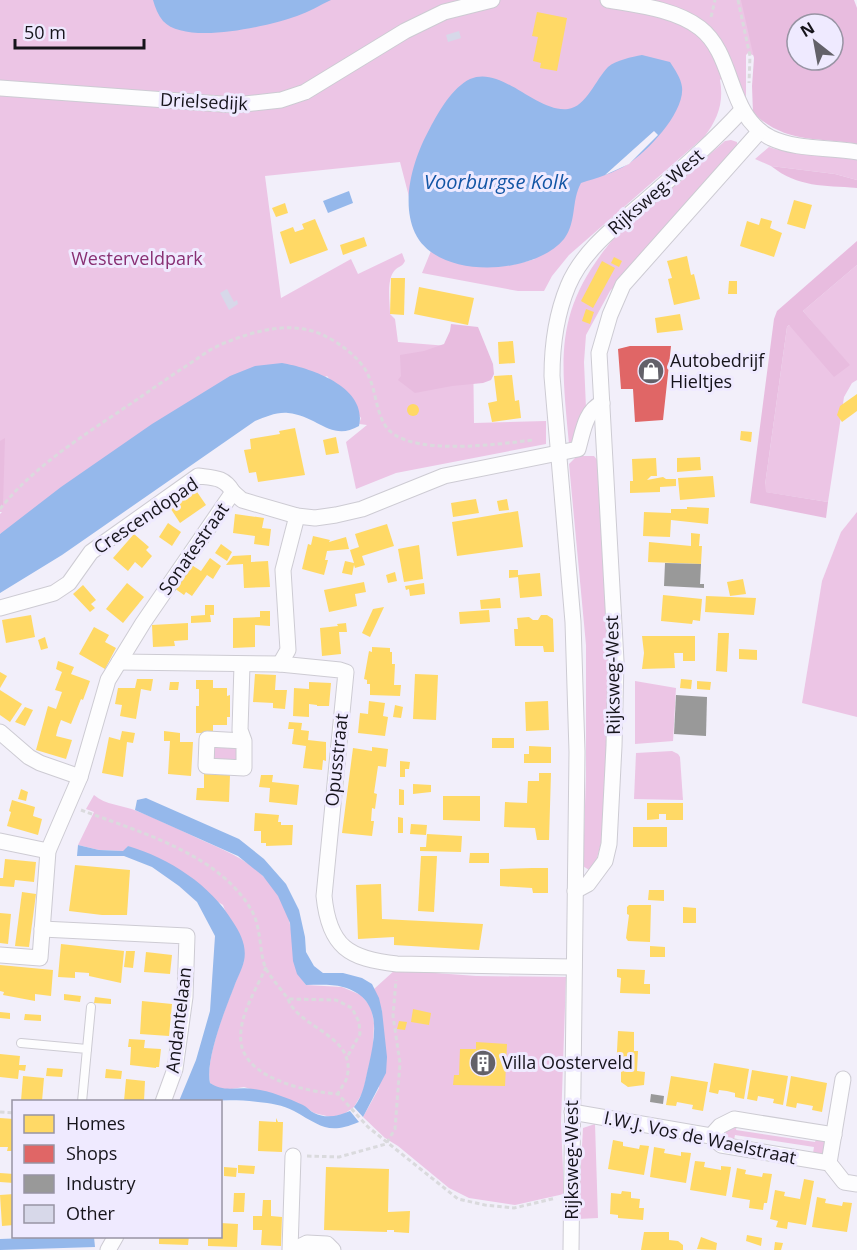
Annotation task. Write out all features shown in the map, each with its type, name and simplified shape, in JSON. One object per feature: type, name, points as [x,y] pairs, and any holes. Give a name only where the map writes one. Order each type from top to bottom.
[{"type":"street","name":"Drielsedijk","points":[[0,88],[235,105],[282,100],[305,92],[405,31],[444,12],[492,0]]},
{"type":"street","points":[[608,0],[675,15],[699,28],[718,50],[742,110],[760,131],[783,142],[857,152]]},
{"type":"street","name":"Rijksweg-West","points":[[571,1250],[577,752],[574,634],[552,376],[552,351],[558,315],[568,285],[594,246],[717,137],[742,110]]},
{"type":"street","name":"Rijksweg-West","points":[[575,891],[588,884],[605,861],[609,844],[615,746],[616,661],[599,353],[601,341],[623,285],[760,131]]},
{"type":"street","points":[[578,449],[590,413],[594,407],[602,403]]},
{"type":"street","points":[[560,453],[604,446]]},
{"type":"street","name":"Sonatestraat","points":[[0,955],[40,958],[48,851],[80,777],[108,680],[143,623],[233,492],[242,500],[297,516],[315,518],[362,508],[444,476],[560,453]]},
{"type":"street","name":"Crescendopad","points":[[0,608],[54,593],[69,583],[91,552],[198,476],[218,478],[227,483],[233,492]]},
{"type":"street","points":[[119,662],[280,664],[288,650],[283,570],[297,516]]},
{"type":"street","name":"Opusstraat","points":[[280,664],[346,672],[324,896],[329,927],[341,944],[355,955],[370,961],[397,964],[574,968]]},
{"type":"street","points":[[242,665],[240,730],[244,741]]},
{"type":"street","points":[[0,732],[29,757],[80,777]]},
{"type":"street","points":[[0,842],[48,851]]},
{"type":"street","name":"Andantelaan","points":[[42,929],[187,936],[185,997],[176,1069],[163,1100]]},
{"type":"street","points":[[843,1079],[828,1163],[844,1182],[857,1184]]},
{"type":"street","name":"I.W.J. Vos de Waelstraat","points":[[572,1112],[711,1137],[721,1145],[828,1163]]},
{"type":"street","points":[[711,1137],[720,1126],[734,1119],[834,1136]]},
{"type":"street","points":[[293,1156],[291,1250],[307,1243],[327,1244],[333,1250]]},
{"type":"lane","points":[[82,1100],[91,1007]]},
{"type":"lane","points":[[21,1043],[87,1049]]},
{"type":"path","points":[[712,12],[715,0]]},
{"type":"path","points":[[738,0],[750,56],[748,99],[742,110]]},
{"type":"path","points":[[0,509],[48,461],[164,380],[218,345],[248,334],[277,328],[294,327],[325,336],[354,357],[369,377],[385,426],[392,434],[408,441],[457,447],[558,437]]},
{"type":"path","points":[[68,805],[157,839],[205,863],[235,886],[253,912],[260,933],[266,967],[290,1004],[303,1017],[335,1040],[346,1059],[347,1077],[338,1094]]},
{"type":"path","points":[[293,1156],[339,1157],[387,1144],[395,1129],[400,1063],[393,1016],[397,964]]},
{"type":"path","points":[[266,967],[243,1020],[241,1043],[248,1059],[277,1081],[317,1092],[338,1094],[387,1144],[458,1199],[514,1208],[572,1195]]},
{"type":"path","points":[[288,999],[336,1000],[352,1008],[359,1022],[360,1034],[346,1059]]},
{"type":"green space","name":"Westerveldpark","points":[[0,0],[823,0],[830,12],[785,12],[785,69],[748,53],[746,55],[746,100],[731,69],[720,80],[719,110],[704,137],[569,255],[552,276],[544,291],[518,291],[422,273],[431,251],[458,262],[482,267],[495,267],[535,259],[415,220],[400,162],[265,176],[281,298],[351,259],[358,274],[402,253],[405,261],[392,274],[389,291],[390,314],[395,319],[398,342],[473,348],[474,423],[546,421],[546,444],[396,473],[356,489],[346,442],[367,425],[359,424],[361,418],[327,376],[0,534],[0,514],[2,512],[0,512]]},
{"type":"green space","name":"Westerveldpark","points":[[845,40],[854,56],[857,101],[791,72],[845,72]]},
{"type":"green space","points":[[725,141],[737,142],[737,147],[699,195],[610,291],[586,335],[584,362],[586,408],[579,434],[569,444],[564,359],[571,312],[580,289],[594,264],[614,238]]},
{"type":"green space","points":[[769,147],[857,160],[857,180],[835,174],[771,166],[755,159]]},
{"type":"green space","points":[[857,265],[857,380],[852,383],[844,397],[828,502],[765,492],[787,327],[789,325],[849,365],[803,311]]},
{"type":"green space","points":[[577,456],[594,456],[598,461],[606,608],[608,746],[606,805],[600,849],[589,870],[583,866],[586,645],[569,464]]},
{"type":"green space","points":[[857,512],[857,717],[802,703],[822,581],[841,532]]},
{"type":"green space","points":[[635,681],[676,688],[673,741],[635,744]]},
{"type":"green space","points":[[214,743],[239,743],[239,760],[213,760]]},
{"type":"green space","points":[[672,751],[680,757],[683,800],[634,799],[636,753]]},
{"type":"green space","points":[[94,795],[103,801],[132,809],[229,852],[255,869],[267,881],[286,911],[292,933],[295,962],[300,977],[306,985],[342,987],[361,995],[371,1007],[374,1023],[373,1049],[363,1092],[354,1107],[344,1114],[331,1117],[244,1087],[225,1090],[216,1088],[210,1083],[209,1071],[215,1039],[244,961],[223,905],[128,846],[124,851],[99,850],[78,845],[94,812],[86,809]]},
{"type":"green space","points":[[395,970],[476,976],[566,977],[561,1123],[564,1194],[515,1205],[469,1198],[449,1188],[385,1138],[363,1117],[379,1088],[382,1011],[374,989]]},
{"type":"green space","points":[[595,1124],[598,1218],[578,1219],[583,1128]]},
{"type":"green space","points":[[737,1125],[736,1130],[815,1142],[817,1137],[825,1139],[827,1152],[813,1153],[814,1147],[735,1135],[734,1140],[726,1137],[726,1128]]},
{"type":"shaded area","points":[[741,0],[854,0],[857,8],[857,144],[802,138],[777,130],[753,113],[754,58]]},
{"type":"shaded area","points":[[771,166],[835,174],[857,180],[857,188],[822,186],[802,182]]},
{"type":"shaded area","points":[[857,241],[857,265],[803,311],[850,365],[834,377],[789,325],[787,327],[765,485],[766,492],[828,502],[826,518],[750,503],[774,319],[777,311]]},
{"type":"shaded area","points":[[451,324],[478,327],[493,364],[494,374],[491,380],[415,393],[398,380],[401,376],[400,355],[424,351],[444,344]]},
{"type":"shaded area","points":[[5,438],[3,505],[0,509],[0,441]]},
{"type":"water","points":[[153,0],[331,0],[306,13],[267,25],[208,33],[174,28],[161,19]]},
{"type":"water","name":"Voorburgse Kolk","points":[[642,55],[670,62],[682,87],[678,108],[655,141],[636,158],[617,170],[581,183],[571,226],[564,239],[550,251],[531,260],[509,266],[486,268],[443,259],[426,248],[415,233],[411,220],[409,193],[411,179],[414,165],[430,128],[442,107],[457,88],[470,79],[482,76],[494,78],[544,104],[568,109],[585,98],[608,67],[624,59]]},
{"type":"water","points":[[349,191],[353,203],[328,213],[323,201]]},
{"type":"water","points":[[282,363],[308,369],[346,390],[355,400],[359,412],[359,426],[349,430],[332,430],[299,415],[288,413],[275,414],[255,421],[62,555],[0,593],[0,534],[61,487],[152,424],[230,376],[255,366]]},
{"type":"water","points":[[146,798],[239,839],[264,859],[286,884],[299,910],[306,952],[314,966],[323,973],[343,973],[362,978],[372,984],[382,1011],[387,1057],[386,1073],[363,1117],[354,1107],[364,1087],[374,1029],[370,1008],[364,999],[356,992],[343,987],[306,985],[297,974],[293,961],[290,923],[278,896],[263,876],[238,856],[135,810],[137,800]]},
{"type":"water","points":[[78,845],[99,850],[123,851],[128,846],[159,858],[201,885],[224,909],[239,931],[245,956],[213,1049],[209,1073],[210,1083],[221,1088],[248,1088],[273,1093],[297,1102],[323,1116],[350,1111],[359,1122],[332,1128],[318,1124],[290,1109],[272,1104],[238,1100],[179,1100],[196,1060],[210,1011],[215,936],[197,902],[152,867],[124,856],[77,856]]},
{"type":"water","points":[[94,1238],[95,1247],[0,1250],[0,1239]]},
{"type":"pier","points":[[654,131],[658,135],[629,164],[605,175]]},
{"type":"building: Homes","points":[[537,12],[567,18],[557,71],[540,68],[541,63],[533,61],[538,37],[532,36]]},
{"type":"building: Homes","points":[[794,200],[812,205],[805,229],[787,224]]},
{"type":"building: Homes","points":[[285,203],[288,213],[276,217],[272,208]]},
{"type":"building: Homes","points":[[761,218],[772,221],[770,228],[782,233],[774,257],[740,246],[747,221],[759,225]]},
{"type":"building: Homes","points":[[315,219],[328,250],[290,264],[280,232],[293,227],[295,232],[304,229],[302,224]]},
{"type":"building: Homes","points":[[364,237],[367,246],[343,255],[340,245]]},
{"type":"building: Homes","points":[[687,256],[700,299],[674,305],[668,279],[672,278],[667,261]]},
{"type":"building: Homes","points":[[614,257],[622,261],[619,267],[611,263]]},
{"type":"building: Homes","points":[[602,261],[615,268],[593,308],[581,301]]},
{"type":"building: Homes","points":[[391,278],[405,278],[404,315],[390,314]]},
{"type":"building: Homes","points":[[729,281],[737,281],[737,294],[728,294]]},
{"type":"building: Homes","points":[[419,287],[474,298],[468,325],[414,314]]},
{"type":"building: Homes","points":[[586,309],[594,312],[590,324],[582,321]]},
{"type":"building: Homes","points":[[680,314],[683,330],[657,333],[655,318]]},
{"type":"building: Homes","points":[[513,341],[515,363],[499,364],[498,342]]},
{"type":"building: Homes","points":[[512,375],[515,401],[519,400],[521,418],[492,422],[488,403],[497,401],[494,376]]},
{"type":"building: Homes","points":[[857,394],[857,411],[842,422],[837,415],[840,406]]},
{"type":"building: Homes","points":[[413,404],[419,410],[413,416],[407,410]]},
{"type":"building: Homes","points":[[295,428],[305,475],[258,482],[256,472],[249,473],[244,450],[251,449],[250,439],[280,434],[279,431]]},
{"type":"building: Homes","points":[[741,431],[752,432],[751,442],[740,440]]},
{"type":"building: Homes","points":[[336,437],[339,453],[326,455],[323,440]]},
{"type":"building: Homes","points":[[700,457],[701,470],[677,472],[677,458]]},
{"type":"building: Homes","points":[[656,458],[657,476],[651,476],[647,480],[663,477],[676,479],[676,486],[660,487],[660,492],[630,493],[630,481],[633,481],[632,459]]},
{"type":"building: Homes","points":[[713,476],[715,497],[680,500],[678,478]]},
{"type":"building: Homes","points":[[195,489],[206,505],[180,523],[169,506]]},
{"type":"building: Homes","points":[[476,499],[479,513],[453,517],[451,503]]},
{"type":"building: Homes","points":[[507,499],[509,510],[499,511],[497,501]]},
{"type":"building: Homes","points":[[687,507],[709,508],[708,524],[671,520],[670,537],[643,536],[644,512],[671,513],[671,509],[687,509]]},
{"type":"building: Homes","points":[[518,511],[523,547],[457,556],[452,522]]},
{"type":"building: Homes","points":[[235,514],[264,518],[262,528],[271,529],[269,546],[254,544],[255,536],[233,533]]},
{"type":"building: Homes","points":[[168,523],[181,532],[172,546],[159,537]]},
{"type":"building: Homes","points":[[387,524],[394,546],[362,556],[365,565],[355,568],[354,565],[352,575],[342,573],[345,561],[354,563],[350,550],[359,547],[355,534]]},
{"type":"building: Homes","points":[[691,533],[700,534],[701,564],[648,562],[649,542],[691,546]]},
{"type":"building: Homes","points":[[134,534],[149,547],[146,550],[152,556],[142,568],[135,562],[128,571],[113,558]]},
{"type":"building: Homes","points":[[313,536],[330,540],[329,542],[346,537],[349,549],[327,551],[325,560],[328,560],[324,575],[302,569],[308,544],[311,545]]},
{"type":"building: Homes","points":[[221,544],[232,552],[227,561],[215,553]]},
{"type":"building: Homes","points":[[419,545],[423,579],[404,582],[398,549]]},
{"type":"building: Homes","points":[[251,555],[251,562],[268,561],[270,587],[244,588],[243,564],[226,565],[233,556]]},
{"type":"building: Homes","points":[[210,558],[221,566],[213,579],[207,575],[192,596],[186,592],[184,595],[174,588],[190,564],[201,571]]},
{"type":"building: Homes","points":[[509,570],[518,570],[518,575],[540,573],[542,596],[520,598],[518,577],[509,578]]},
{"type":"building: Homes","points":[[395,572],[397,581],[388,583],[386,575]]},
{"type":"building: Homes","points":[[743,579],[746,594],[730,596],[727,582]]},
{"type":"building: Homes","points":[[364,582],[366,592],[355,594],[357,606],[329,612],[324,590]]},
{"type":"building: Homes","points":[[127,583],[144,597],[123,623],[106,609]]},
{"type":"building: Homes","points":[[424,583],[425,594],[410,596],[409,589],[406,590],[405,586]]},
{"type":"building: Homes","points":[[83,585],[96,600],[91,604],[95,608],[90,612],[73,594]]},
{"type":"building: Homes","points":[[663,595],[702,599],[700,621],[693,620],[692,624],[661,621]]},
{"type":"building: Homes","points":[[706,596],[756,598],[754,615],[705,612]]},
{"type":"building: Homes","points":[[500,598],[501,608],[481,609],[480,600]]},
{"type":"building: Homes","points":[[205,605],[214,605],[214,615],[210,615],[211,622],[191,623],[191,616],[205,615]]},
{"type":"building: Homes","points":[[384,607],[370,637],[362,633],[373,609]]},
{"type":"building: Homes","points":[[489,610],[490,622],[460,624],[459,612]]},
{"type":"building: Homes","points":[[260,611],[270,611],[270,626],[255,625],[255,647],[233,648],[233,618],[260,617]]},
{"type":"building: Homes","points":[[31,615],[35,637],[6,643],[2,620]]},
{"type":"building: Homes","points":[[541,615],[547,615],[553,619],[554,652],[544,652],[543,646],[515,646],[514,629],[518,629],[517,618],[529,617],[538,620]]},
{"type":"building: Homes","points":[[188,623],[188,640],[174,641],[175,646],[153,647],[152,625]]},
{"type":"building: Homes","points":[[346,623],[347,632],[339,632],[341,654],[322,656],[320,628]]},
{"type":"building: Homes","points":[[94,627],[109,635],[105,642],[116,648],[105,669],[79,654]]},
{"type":"building: Homes","points":[[718,633],[729,633],[727,672],[716,671]]},
{"type":"building: Homes","points":[[642,636],[695,636],[695,661],[683,661],[683,653],[674,653],[675,668],[642,669],[644,653]]},
{"type":"building: Homes","points":[[45,637],[48,648],[41,650],[38,640]]},
{"type":"building: Homes","points":[[372,647],[390,648],[392,664],[395,664],[394,685],[401,685],[400,696],[370,695],[370,684],[367,684],[367,680],[364,679],[369,651],[372,652]]},
{"type":"building: Homes","points":[[739,649],[757,650],[757,660],[739,659]]},
{"type":"building: Homes","points":[[58,661],[74,667],[71,674],[90,681],[71,724],[61,720],[58,728],[56,736],[72,740],[66,759],[36,750],[48,706],[56,709],[62,692],[55,690],[62,672],[56,669]]},
{"type":"building: Homes","points":[[0,672],[7,676],[0,688]]},
{"type":"building: Homes","points":[[255,674],[276,675],[275,690],[287,690],[285,709],[273,708],[273,703],[253,702]]},
{"type":"building: Homes","points":[[415,674],[438,675],[436,720],[413,719]]},
{"type":"building: Homes","points":[[137,679],[153,679],[151,691],[141,689],[136,719],[120,716],[122,705],[115,704],[118,688],[135,688]]},
{"type":"building: Homes","points":[[681,679],[692,680],[691,689],[680,688]]},
{"type":"building: Homes","points":[[196,680],[213,680],[213,688],[227,688],[227,696],[230,695],[230,717],[227,717],[227,725],[213,725],[213,733],[196,733],[196,706],[199,706],[199,689],[196,689]]},
{"type":"building: Homes","points":[[697,681],[711,682],[710,690],[697,689]]},
{"type":"building: Homes","points":[[170,682],[179,682],[178,690],[169,690]]},
{"type":"building: Homes","points":[[309,682],[331,683],[329,706],[309,704],[309,717],[293,716],[294,688],[309,689]]},
{"type":"building: Homes","points":[[0,690],[22,704],[10,722],[0,715]]},
{"type":"building: Homes","points":[[369,701],[385,703],[383,716],[388,717],[385,736],[358,733],[360,713],[368,714]]},
{"type":"building: Homes","points":[[548,701],[549,730],[526,731],[525,702]]},
{"type":"building: Homes","points":[[395,705],[403,707],[401,718],[393,717]]},
{"type":"building: Homes","points":[[25,707],[33,710],[25,726],[15,722]]},
{"type":"building: Homes","points":[[289,722],[302,723],[301,730],[309,731],[308,740],[326,742],[326,761],[323,760],[322,770],[303,768],[306,746],[292,744],[294,729],[288,729]]},
{"type":"building: Homes","points":[[122,731],[135,733],[133,743],[127,742],[123,777],[102,773],[109,737],[120,740]]},
{"type":"building: Homes","points":[[164,731],[180,733],[180,742],[193,742],[191,776],[168,774],[170,741],[164,741]]},
{"type":"building: Homes","points":[[492,738],[514,738],[514,748],[492,748]]},
{"type":"building: Homes","points":[[529,746],[551,747],[551,763],[524,763],[524,754],[529,754]]},
{"type":"building: Homes","points":[[372,747],[388,749],[386,767],[378,766],[374,793],[377,794],[375,809],[372,808],[371,821],[374,821],[372,836],[342,833],[353,748],[372,751]]},
{"type":"building: Homes","points":[[400,761],[410,762],[409,769],[405,769],[405,777],[400,777]]},
{"type":"building: Homes","points":[[539,773],[551,773],[549,840],[537,840],[535,828],[504,827],[505,802],[527,803],[528,781],[539,781]]},
{"type":"building: Homes","points":[[204,774],[230,775],[229,802],[196,800],[197,788],[204,788]]},
{"type":"building: Homes","points":[[261,775],[273,775],[272,782],[299,785],[297,805],[269,802],[270,788],[259,787]]},
{"type":"building: Homes","points":[[413,784],[431,785],[431,792],[413,794]]},
{"type":"building: Homes","points":[[21,789],[28,792],[26,801],[18,799]]},
{"type":"building: Homes","points":[[399,789],[404,790],[404,805],[399,805]]},
{"type":"building: Homes","points":[[443,796],[480,796],[480,821],[443,820]]},
{"type":"building: Homes","points":[[12,800],[35,807],[33,816],[42,819],[38,835],[7,826]]},
{"type":"building: Homes","points":[[647,803],[683,803],[683,820],[666,820],[666,814],[659,814],[659,819],[647,820]]},
{"type":"building: Homes","points":[[255,813],[279,815],[278,822],[281,822],[281,825],[293,825],[292,845],[266,846],[266,843],[261,843],[261,831],[254,831]]},
{"type":"building: Homes","points":[[398,817],[403,818],[403,833],[398,833]]},
{"type":"building: Homes","points":[[411,824],[427,825],[426,835],[410,834]]},
{"type":"building: Homes","points":[[633,827],[667,827],[667,847],[633,847]]},
{"type":"building: Homes","points":[[427,834],[462,836],[461,852],[420,851],[420,847],[426,847]]},
{"type":"building: Homes","points":[[470,853],[489,853],[489,863],[469,863]]},
{"type":"building: Homes","points":[[421,856],[437,856],[434,912],[418,911]]},
{"type":"building: Homes","points":[[5,859],[36,862],[34,882],[15,880],[14,887],[0,886]]},
{"type":"building: Homes","points":[[75,865],[130,870],[127,915],[69,911]]},
{"type":"building: Homes","points":[[548,868],[548,893],[533,893],[532,888],[500,886],[500,869]]},
{"type":"building: Homes","points":[[381,884],[382,919],[483,924],[479,950],[394,945],[394,937],[358,939],[356,885]]},
{"type":"building: Homes","points":[[649,890],[664,890],[664,901],[648,900]]},
{"type":"building: Homes","points":[[22,892],[36,894],[29,947],[15,946]]},
{"type":"building: Homes","points":[[629,905],[651,905],[650,942],[628,941],[626,938],[629,915],[627,907]]},
{"type":"building: Homes","points":[[683,907],[696,908],[696,923],[683,923]]},
{"type":"building: Homes","points":[[0,913],[11,914],[8,944],[0,943]]},
{"type":"building: Homes","points":[[61,944],[124,951],[121,983],[89,976],[89,973],[75,972],[75,978],[58,977]]},
{"type":"building: Homes","points":[[650,946],[665,947],[665,957],[650,957]]},
{"type":"building: Homes","points":[[126,951],[135,951],[133,968],[124,967]]},
{"type":"building: Homes","points":[[146,952],[172,955],[170,974],[144,972]]},
{"type":"building: Homes","points":[[0,965],[53,970],[51,996],[35,994],[35,1001],[3,995],[4,992],[0,991]]},
{"type":"building: Homes","points":[[617,969],[645,970],[644,984],[650,984],[650,994],[620,993],[621,978],[617,977]]},
{"type":"building: Homes","points":[[64,994],[81,996],[80,1002],[64,1000]]},
{"type":"building: Homes","points":[[95,997],[111,999],[111,1004],[94,1003]]},
{"type":"building: Homes","points":[[142,1001],[172,1004],[169,1036],[140,1034]]},
{"type":"building: Homes","points":[[413,1009],[431,1013],[429,1025],[411,1022]]},
{"type":"building: Homes","points":[[0,1012],[10,1013],[10,1019],[0,1018]]},
{"type":"building: Homes","points":[[25,1014],[41,1015],[41,1021],[24,1020]]},
{"type":"building: Homes","points":[[399,1021],[407,1022],[405,1030],[397,1029]]},
{"type":"building: Homes","points":[[618,1031],[634,1032],[634,1051],[638,1051],[637,1071],[645,1072],[644,1085],[628,1087],[621,1082],[621,1071],[616,1071]]},
{"type":"building: Homes","points":[[129,1039],[145,1040],[144,1048],[161,1049],[159,1067],[130,1065]]},
{"type":"building: Homes","name":"Villa Oosterveld","points":[[476,1042],[507,1044],[505,1086],[453,1085],[454,1075],[459,1075],[460,1049],[476,1049]]},
{"type":"building: Homes","points":[[0,1054],[20,1056],[19,1065],[26,1065],[25,1071],[19,1070],[18,1079],[0,1077]]},
{"type":"building: Homes","points":[[714,1063],[749,1069],[744,1099],[735,1097],[735,1093],[727,1091],[719,1090],[718,1094],[709,1092]]},
{"type":"building: Homes","points":[[47,1068],[63,1069],[62,1077],[46,1076]]},
{"type":"building: Homes","points":[[106,1069],[122,1071],[121,1079],[105,1078]]},
{"type":"building: Homes","points":[[752,1070],[788,1076],[783,1105],[773,1103],[774,1099],[758,1096],[757,1101],[747,1099]]},
{"type":"building: Homes","points":[[23,1076],[44,1078],[42,1100],[21,1100]]},
{"type":"building: Homes","points":[[671,1076],[708,1082],[703,1111],[692,1109],[693,1105],[677,1102],[676,1106],[666,1105]]},
{"type":"building: Homes","points":[[791,1076],[827,1083],[822,1112],[812,1110],[813,1106],[797,1103],[796,1108],[786,1106]]},
{"type":"building: Homes","points":[[126,1079],[145,1081],[144,1100],[124,1100]]},
{"type":"building: Homes","points":[[0,1118],[12,1119],[12,1151],[7,1151],[8,1147],[0,1147]]},
{"type":"building: Homes","points":[[276,1118],[278,1122],[283,1122],[282,1152],[258,1151],[259,1121],[276,1122]]},
{"type":"building: Homes","points":[[613,1140],[623,1142],[623,1146],[639,1149],[640,1145],[649,1146],[644,1175],[608,1169]]},
{"type":"building: Homes","points":[[654,1147],[665,1149],[664,1153],[681,1156],[681,1152],[691,1153],[686,1183],[650,1177]]},
{"type":"building: Homes","points":[[695,1161],[705,1162],[704,1167],[721,1170],[721,1166],[731,1167],[726,1196],[690,1190]]},
{"type":"building: Homes","points":[[238,1165],[255,1166],[254,1174],[238,1173]]},
{"type":"building: Homes","points":[[224,1167],[237,1168],[236,1177],[224,1176]]},
{"type":"building: Homes","points":[[326,1167],[389,1169],[388,1212],[410,1211],[409,1233],[394,1232],[394,1230],[387,1230],[387,1232],[324,1230]]},
{"type":"building: Homes","points":[[737,1168],[746,1170],[745,1174],[762,1177],[763,1173],[772,1174],[767,1203],[764,1203],[763,1210],[749,1208],[750,1200],[732,1197]]},
{"type":"building: Homes","points":[[0,1173],[12,1174],[12,1183],[0,1182]]},
{"type":"building: Homes","points":[[804,1179],[814,1181],[806,1225],[788,1222],[787,1229],[776,1227],[778,1221],[770,1219],[775,1190],[785,1192],[784,1196],[800,1199]]},
{"type":"building: Homes","points":[[622,1191],[631,1192],[631,1198],[640,1199],[639,1208],[644,1208],[643,1220],[618,1218],[618,1215],[610,1214],[611,1193],[621,1194]]},
{"type":"building: Homes","points":[[234,1193],[245,1193],[244,1212],[233,1212]]},
{"type":"building: Homes","points":[[12,1194],[12,1225],[2,1226],[0,1195]]},
{"type":"building: Homes","points":[[817,1197],[826,1199],[825,1203],[842,1206],[843,1202],[852,1203],[847,1232],[812,1227]]},
{"type":"building: Homes","points":[[263,1200],[271,1200],[271,1216],[282,1217],[281,1246],[261,1245],[262,1230],[253,1230],[253,1216],[262,1216]]},
{"type":"building: Homes","points":[[222,1223],[238,1224],[237,1247],[208,1246],[208,1238],[222,1238]]},
{"type":"building: Homes","points":[[644,1232],[669,1232],[669,1240],[678,1241],[683,1245],[683,1250],[641,1250]]},
{"type":"building: Homes","points":[[747,1235],[762,1238],[761,1246],[746,1241]]},
{"type":"building: Homes","points":[[701,1237],[717,1243],[716,1250],[697,1249]]},
{"type":"building: Homes","points":[[159,1238],[189,1238],[188,1245],[159,1244]]},
{"type":"building: Homes","points":[[775,1242],[783,1243],[781,1250],[774,1250]]},
{"type":"building: Shops","points":[[630,346],[671,346],[663,420],[635,422],[633,389],[621,389],[618,349]]},
{"type":"building: Industry","points":[[665,563],[701,564],[700,584],[704,584],[704,588],[664,586]]},
{"type":"building: Industry","points":[[676,695],[707,697],[706,736],[674,734]]},
{"type":"building: Industry","points":[[651,1094],[664,1096],[663,1104],[650,1102]]},
{"type":"building: Other","points":[[459,31],[461,38],[448,42],[446,35]]},
{"type":"building: Other","points":[[227,289],[234,302],[237,300],[238,304],[229,310],[220,293]]},
{"type":"place","name":"Autobedrijf Hieltjes","points":[[651,371]]},
{"type":"place","name":"Villa Oosterveld","points":[[483,1063]]}]
